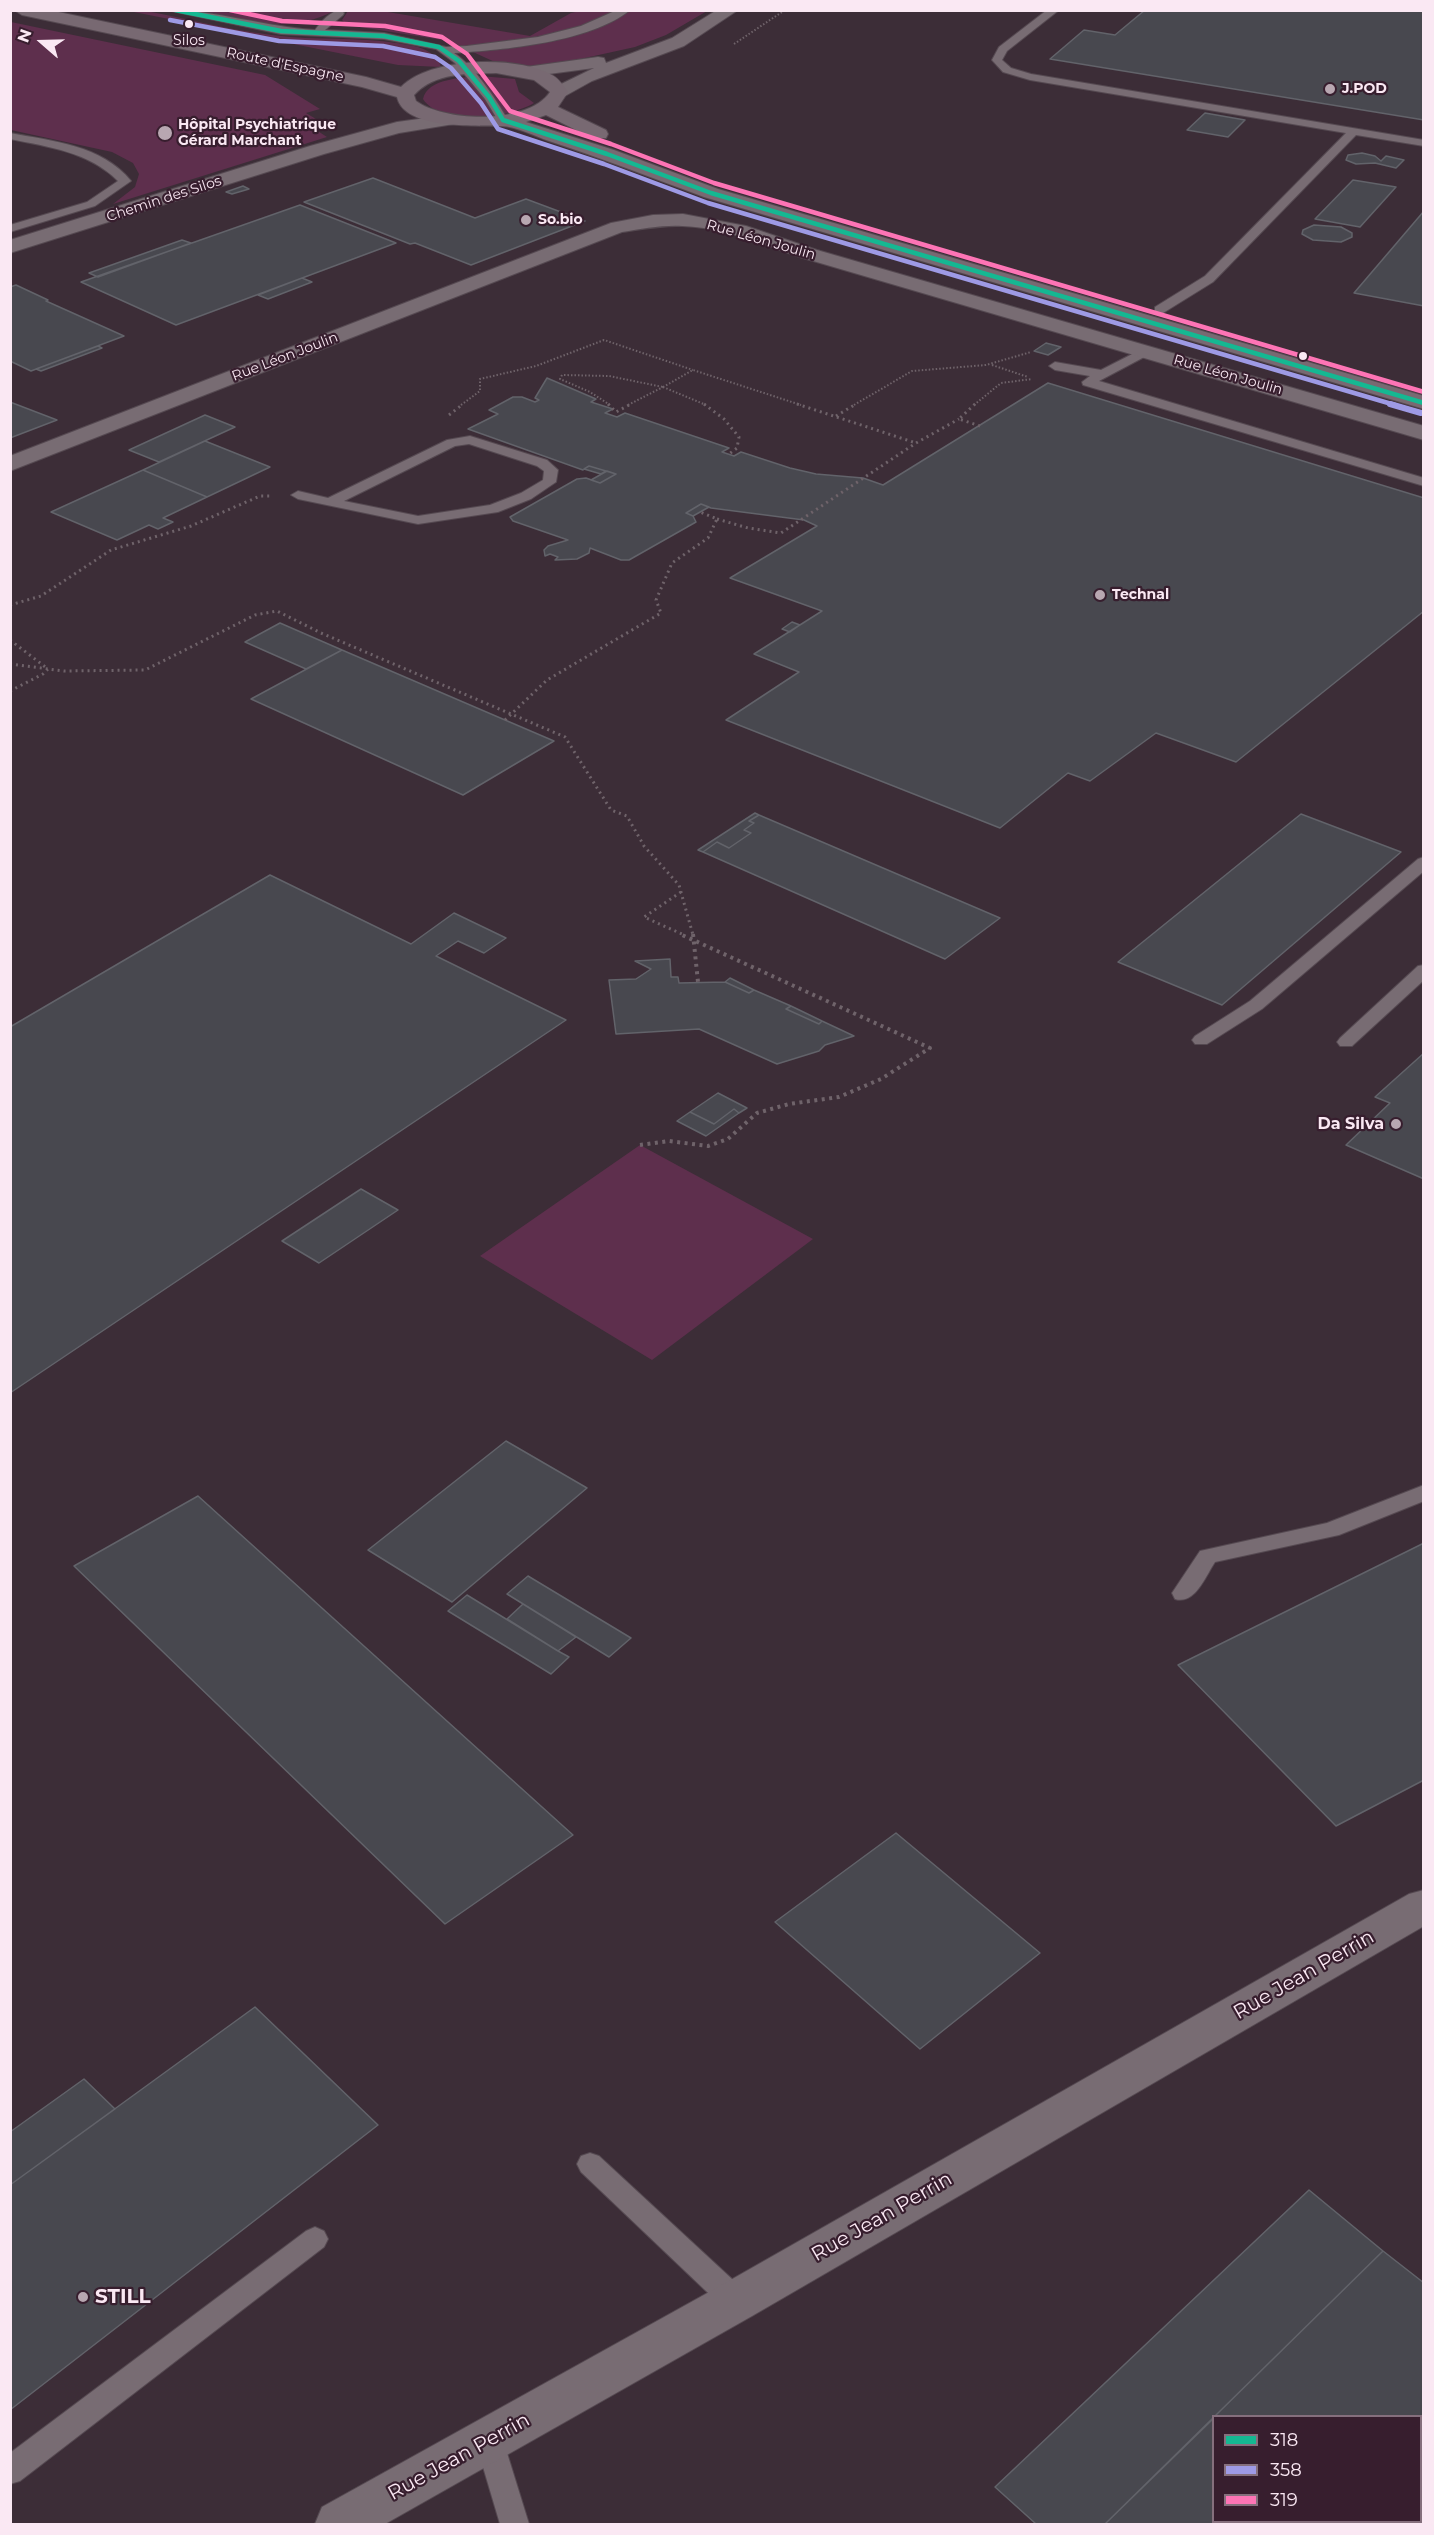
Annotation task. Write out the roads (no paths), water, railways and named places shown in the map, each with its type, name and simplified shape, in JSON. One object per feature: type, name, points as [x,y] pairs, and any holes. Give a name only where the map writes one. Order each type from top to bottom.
[{"type":"main road","name":"Route d'Espagne","points":[[22,10],[378,84],[406,99],[422,113],[448,120],[475,122],[503,120]]},
{"type":"main road","name":"Route d'Espagne","points":[[105,10],[360,63]]},
{"type":"main road","points":[[406,99],[410,86],[438,73],[496,68],[543,77],[555,84],[553,100]]},
{"type":"main road","points":[[403,70],[438,73]]},
{"type":"main road","points":[[503,120],[528,115],[553,100]]},
{"type":"main road","points":[[553,100],[591,131],[678,167],[904,237],[1424,386]]},
{"type":"main road","points":[[503,120],[607,154],[711,193],[1424,403]]},
{"type":"street","points":[[553,100],[586,77],[678,42],[730,10]]},
{"type":"street","points":[[526,72],[639,55]]},
{"type":"street","name":"Chemin des Silos","points":[[317,150],[406,99]]},
{"type":"street","name":"Chemin des Silos","points":[[10,247],[317,150],[397,128],[448,120]]},
{"type":"street","name":"Rue Léon Joulin","points":[[10,464],[618,227],[665,220],[717,225],[1424,433]]},
{"type":"street","name":"Rue Jean Perrin","points":[[339,2524],[736,2301],[1424,1906]]},
{"type":"lane","points":[[172,10],[262,28],[395,37],[446,50],[504,45],[564,35],[598,25],[625,10]]},
{"type":"lane","points":[[1054,10],[1003,50],[997,60],[1007,70],[1030,77],[1424,143]]},
{"type":"lane","points":[[318,33],[326,22],[339,13]]},
{"type":"lane","points":[[446,50],[459,60],[489,97],[503,120]]},
{"type":"lane","points":[[1159,310],[1209,279],[1354,131]]},
{"type":"lane","points":[[10,136],[97,157],[116,169],[125,181],[91,204],[10,229]]},
{"type":"lane","points":[[1144,352],[1088,382],[1424,482]]},
{"type":"lane","points":[[1055,366],[1103,374]]},
{"type":"lane","points":[[298,495],[330,502],[418,520],[493,509],[526,496],[549,482],[551,470],[542,463],[470,440],[452,443],[330,502]]},
{"type":"lane","points":[[1201,1040],[1256,1005],[1424,862]]},
{"type":"lane","points":[[1346,1042],[1424,970]]},
{"type":"lane","points":[[1184,1593],[1208,1556],[1331,1530],[1424,1492]]},
{"type":"lane","points":[[590,2164],[736,2301]]},
{"type":"lane","points":[[10,2471],[315,2239]]},
{"type":"lane","points":[[489,2439],[515,2524]]},
{"type":"place","name":"Silos","points":[[189,24]]},
{"type":"place","name":"J.POD","points":[[1330,89]]},
{"type":"place","name":"Hôpital Psychiatrique Gérard Marchant","points":[[165,133]]},
{"type":"place","name":"So.bio","points":[[526,220]]},
{"type":"place","name":"Technal","points":[[1100,595]]},
{"type":"place","name":"Da Silva","points":[[1396,1124]]},
{"type":"place","name":"STILL","points":[[83,2297]]}]
